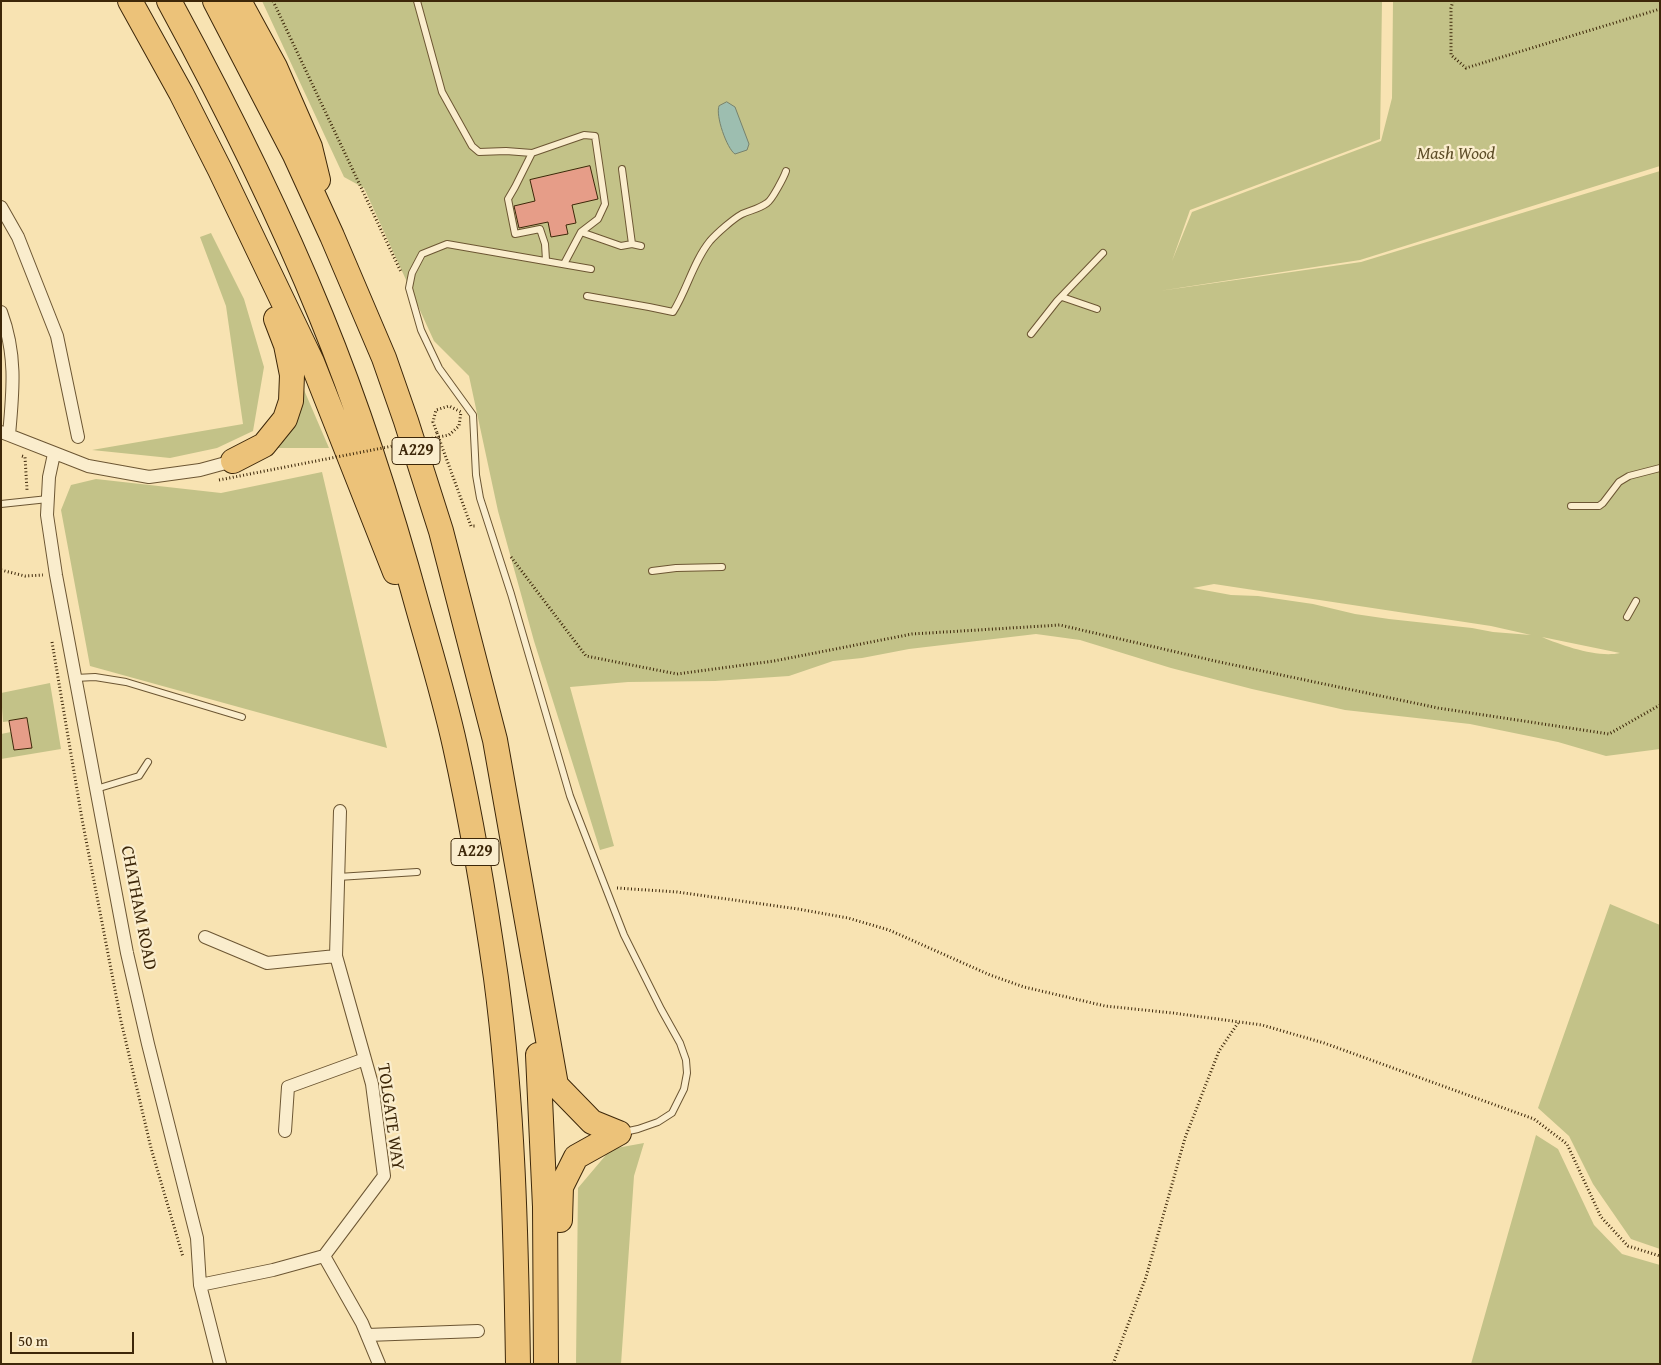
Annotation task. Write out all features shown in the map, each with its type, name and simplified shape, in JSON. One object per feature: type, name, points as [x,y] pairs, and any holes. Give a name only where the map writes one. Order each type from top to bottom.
[{"type":"highway","points":[[130,1],[181,93],[220,170],[312,362],[440,685]]},
{"type":"highway","name":"A229","points":[[169,1],[235,126],[270,198],[331,340],[395,523],[440,685],[472,834],[496,980],[513,1173],[518,1364]]},
{"type":"highway","name":"A229","points":[[215,1],[291,147],[332,236],[384,358],[441,532],[495,740],[528,932],[536,1009],[545,1206],[546,1364]]},
{"type":"highway","points":[[239,1],[275,67],[310,147],[332,236]]},
{"type":"highway","points":[[220,170],[240,232],[286,344],[292,375],[291,401],[285,419],[264,444],[233,461]]},
{"type":"highway","points":[[528,932],[556,1085],[592,1122],[619,1133]]},
{"type":"highway","points":[[558,1364],[561,1296],[561,1186],[576,1157],[619,1133]]},
{"type":"street","points":[[1,207],[18,237],[56,336],[78,437]]},
{"type":"street","points":[[1,312],[12,350],[14,380],[5,434],[88,466],[149,477],[200,470],[233,461]]},
{"type":"street","name":"CHATHAM ROAD","points":[[54,454],[50,477],[48,515],[56,575],[129,962],[197,1238],[200,1285],[220,1364]]},
{"type":"street","name":"TOLGATE WAY","points":[[324,1256],[384,1176],[372,1084],[336,956],[340,811]]},
{"type":"street","points":[[205,938],[267,963],[336,956]]},
{"type":"street","points":[[285,1131],[288,1087],[364,1059]]},
{"type":"street","points":[[200,1285],[273,1270],[324,1256],[362,1322],[379,1364]]},
{"type":"street","points":[[367,1335],[478,1331]]},
{"type":"lane","points":[[418,1],[442,92],[472,146],[479,152],[506,151],[532,153],[584,135],[595,136],[605,204],[598,219],[581,232],[564,264]]},
{"type":"lane","points":[[532,153],[508,199],[515,234],[540,228],[545,244],[546,260]]},
{"type":"lane","points":[[622,169],[632,244]]},
{"type":"lane","points":[[587,296],[673,312],[681,299],[698,259],[711,240],[741,215],[760,208],[769,202],[784,178],[786,171]]},
{"type":"lane","points":[[581,232],[621,246],[632,244],[641,246]]},
{"type":"lane","points":[[591,269],[448,244],[422,254],[412,273],[409,288],[421,330],[439,368],[473,415],[476,475],[480,498],[570,796],[624,935],[680,1043],[686,1060],[687,1073],[684,1089],[672,1113],[658,1122],[619,1133]]},
{"type":"lane","points":[[1030,334],[1103,253]]},
{"type":"lane","points":[[1062,297],[1097,309]]},
{"type":"lane","points":[[1571,506],[1599,506],[1619,482],[1629,476],[1660,468]]},
{"type":"lane","points":[[1,504],[48,499]]},
{"type":"lane","points":[[652,571],[676,568],[722,567]]},
{"type":"lane","points":[[1627,616],[1636,602]]},
{"type":"lane","points":[[75,678],[95,677],[126,682],[242,716]]},
{"type":"lane","points":[[96,789],[139,776],[148,762]]},
{"type":"lane","points":[[338,877],[417,872]]},
{"type":"path","points":[[273,1],[409,288]]},
{"type":"path","points":[[1453,1],[1451,8],[1451,55],[1466,68],[1660,9]]},
{"type":"path","points":[[219,480],[449,435],[459,426],[461,412],[449,406],[436,410],[433,422],[437,433],[471,526],[490,528],[586,656],[677,674],[774,661],[912,634],[1060,625],[1438,708],[1609,734],[1660,704]]},
{"type":"path","points":[[17,453],[25,457],[28,502]]},
{"type":"path","points":[[1,570],[25,576],[56,575]]},
{"type":"path","points":[[82,819],[121,1021],[151,1148],[179,1243]]},
{"type":"path","points":[[606,888],[677,892],[798,908],[848,918],[889,930],[1024,988],[1105,1006],[1173,1013],[1262,1026],[1324,1043],[1534,1119],[1567,1144],[1601,1217],[1628,1246],[1660,1256]]},
{"type":"path","points":[[1113,1364],[1146,1276],[1185,1138],[1219,1051],[1238,1023]]},
{"type":"green space","name":"Mash Wood","points":[[262,1],[1382,1],[1380,139],[1190,210],[1172,261],[1192,212],[1381,141],[1392,98],[1393,1],[1660,1],[1660,166],[1360,260],[1159,291],[1361,262],[1660,171],[1660,749],[1606,756],[1558,742],[1470,724],[1345,710],[1171,668],[1080,640],[1036,634],[909,649],[862,658],[833,661],[789,676],[715,681],[628,682],[570,687],[614,846],[600,850],[534,641],[498,511],[469,376],[434,341],[364,188],[344,177]],"holes":[[[1214,584],[1491,626],[1531,635],[1389,619],[1355,614],[1313,604],[1258,596],[1231,595],[1193,588]],[[1542,637],[1620,653],[1591,653]]]},
{"type":"green space","points":[[211,233],[244,299],[264,367],[253,431],[217,448],[170,458],[92,450],[243,424],[226,306],[200,237]]},
{"type":"green space","points":[[298,376],[329,448],[271,448]]},
{"type":"green space","points":[[322,472],[387,748],[90,666],[61,510],[71,485],[96,479],[221,493]]},
{"type":"green space","points":[[50,683],[61,749],[1,759],[1,734],[11,732],[14,750],[32,747],[27,719],[3,722],[1,693]]},
{"type":"green space","points":[[1610,904],[1660,925],[1660,1249],[1631,1239],[1593,1184],[1569,1136],[1538,1108]]},
{"type":"green space","points":[[1536,1135],[1558,1149],[1594,1225],[1622,1254],[1660,1265],[1660,1364],[1471,1364]]},
{"type":"green space","points":[[644,1143],[634,1176],[621,1364],[576,1364],[578,1188],[611,1149]]},
{"type":"shaded area","points":[[727,102],[735,107],[749,144],[747,150],[735,154],[725,139],[720,124],[719,106]]},
{"type":"building","points":[[590,166],[598,199],[572,205],[576,223],[566,225],[568,234],[551,237],[548,222],[519,228],[514,206],[535,201],[530,180]]},
{"type":"building","points":[[27,718],[32,748],[14,750],[9,721]]}]
